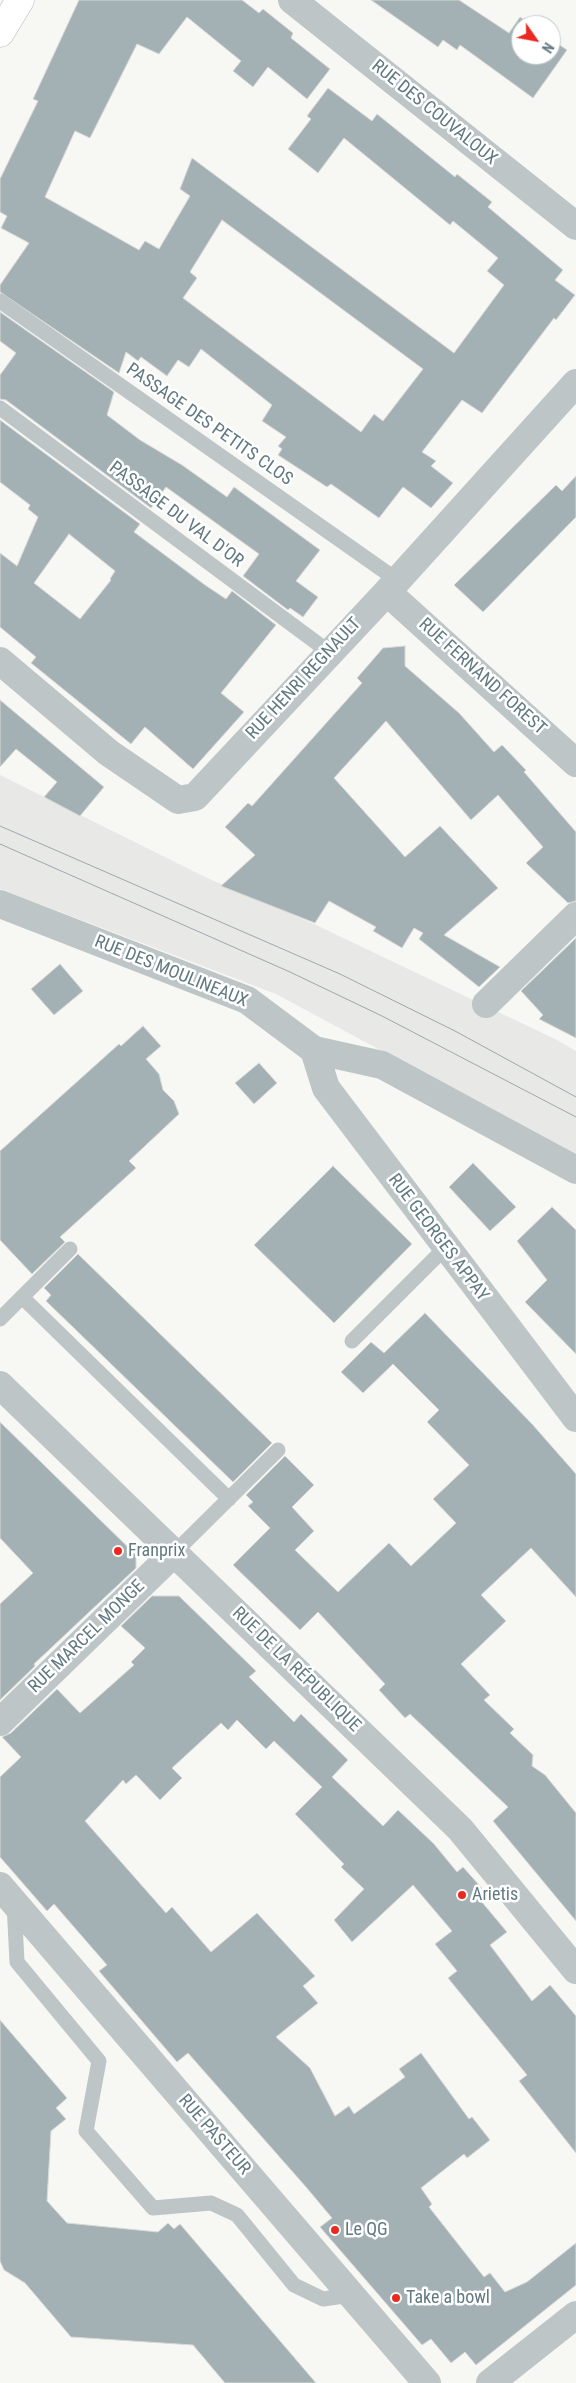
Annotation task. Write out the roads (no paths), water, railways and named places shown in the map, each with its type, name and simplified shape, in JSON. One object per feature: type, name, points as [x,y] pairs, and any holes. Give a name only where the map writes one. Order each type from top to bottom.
[{"type":"main road","points":[[0,33],[20,0]]},
{"type":"street","name":"RUE DES COUVALOUX","points":[[292,0],[576,226]]},
{"type":"street","name":"RUE HENRI REGNAULT","points":[[0,662],[109,753],[178,800],[195,797],[392,586],[576,383]]},
{"type":"street","name":"RUE FERNAND FOREST","points":[[392,586],[576,763]]},
{"type":"street","name":"RUE DES MOULINEAUX","points":[[0,904],[247,1000],[314,1050],[382,1065],[576,1170]]},
{"type":"street","points":[[486,1004],[576,916]]},
{"type":"street","name":"RUE GEORGES APPAY","points":[[314,1050],[326,1088],[445,1248],[576,1418]]},
{"type":"street","name":"RUE DE LA RÉPUBLIQUE","points":[[0,1385],[460,1829],[576,1970]]},
{"type":"street","name":"RUE MARCEL MONGE","points":[[0,1722],[174,1553]]},
{"type":"street","name":"RUE PASTEUR","points":[[7,1894],[428,2383]]},
{"type":"street","points":[[490,2383],[576,2315]]},
{"type":"lane","name":"PASSAGE DES PETITS CLOS","points":[[0,301],[392,586]]},
{"type":"lane","name":"PASSAGE DU VAL D'OR","points":[[0,408],[329,652]]},
{"type":"lane","points":[[352,1341],[445,1248]]},
{"type":"lane","points":[[0,1319],[70,1249]]},
{"type":"lane","points":[[22,1298],[229,1499]]},
{"type":"lane","points":[[174,1553],[278,1450]]},
{"type":"lane","points":[[7,1894],[17,1962],[99,2061],[86,2131],[153,2208],[211,2203],[237,2215],[294,2285],[324,2299],[352,2295]]},
{"type":"tram line","points":[[0,826],[340,974],[455,1031],[576,1097]]},
{"type":"tram line","points":[[0,844],[290,972],[382,1016],[576,1117]]},
{"type":"place","name":"Franprix","points":[[118,1551]]},
{"type":"place","name":"Arietis","points":[[462,1895]]},
{"type":"place","name":"Le QG","points":[[335,2230]]},
{"type":"place","name":"Take a bowl","points":[[396,2298]]}]
